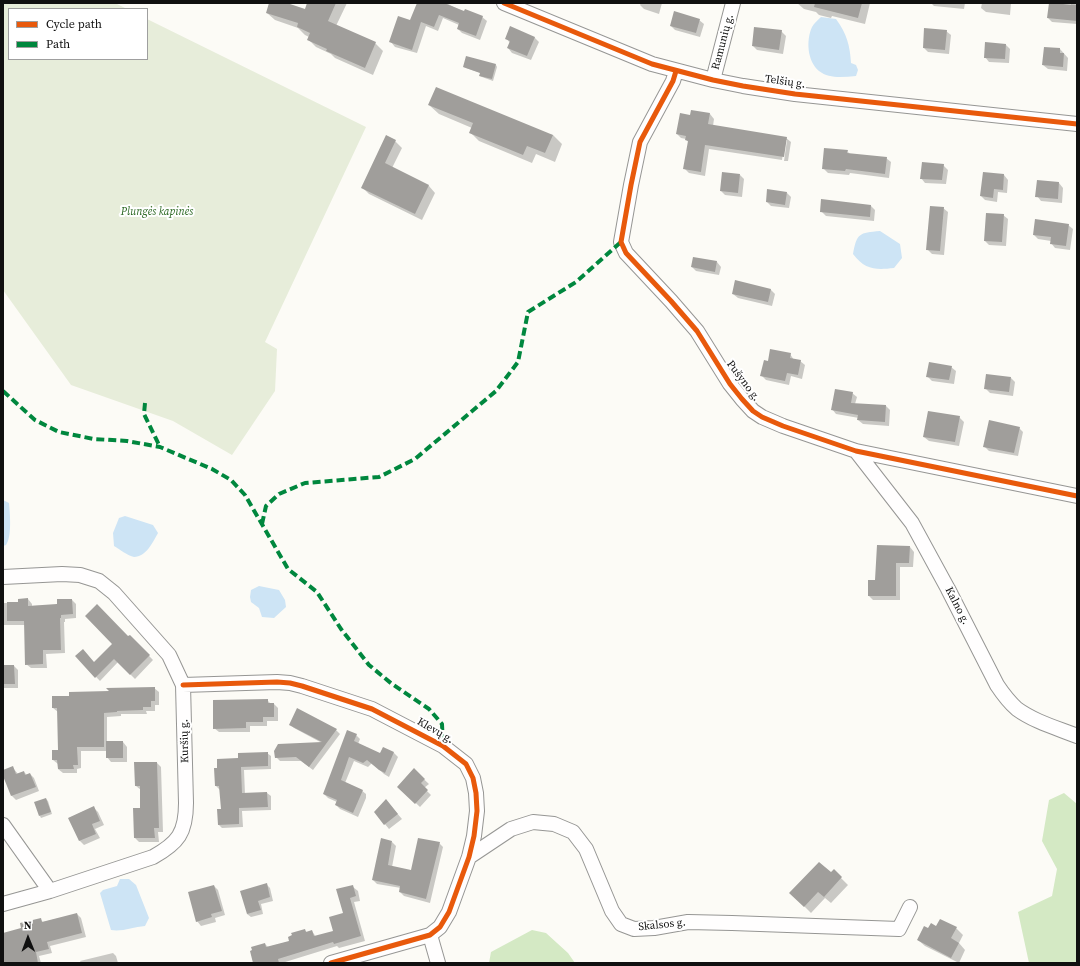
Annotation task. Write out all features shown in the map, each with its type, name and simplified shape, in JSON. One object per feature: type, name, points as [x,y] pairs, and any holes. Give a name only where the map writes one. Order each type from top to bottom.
[{"type":"street","name":"Telšių g.","points":[[504,3],[652,64],[713,80],[795,94],[1077,124]]},
{"type":"street","name":"Ramunių g.","points":[[713,80],[733,3]]},
{"type":"street","name":"Pušyno g.","points":[[676,71],[673,80],[640,142],[630,184],[621,242],[626,253],[697,331],[730,384],[742,399],[762,417],[783,426],[856,451],[1077,496]]},
{"type":"street","name":"Kalno g.","points":[[856,451],[912,523],[948,589],[997,685],[1006,698],[1017,709],[1034,719],[1077,736]]},
{"type":"street","name":"Kuršių g.","points":[[3,577],[62,574],[80,575],[99,581],[114,593],[169,655],[183,685],[186,819],[180,836],[168,849],[153,857],[50,891],[3,904]]},
{"type":"street","name":"Klevų g.","points":[[183,685],[290,683],[372,709],[443,746],[466,764],[473,778],[476,793],[474,836],[469,857],[449,912],[440,927],[430,935]]},
{"type":"street","name":"Skalsos g.","points":[[469,857],[511,829],[533,822],[554,824],[573,832],[586,849],[612,911],[620,924],[634,929],[654,928],[688,922],[898,929],[910,907]]},
{"type":"street","points":[[3,825],[50,891]]},
{"type":"street","points":[[332,963],[430,935],[438,963]]},
{"type":"green space","name":"Plungės kapinės","points":[[3,3],[115,3],[125,8],[8,8],[8,60],[148,60],[148,19],[366,127],[265,342],[277,349],[275,391],[232,455],[173,421],[71,385],[3,290]]},
{"type":"green space","points":[[1064,793],[1077,804],[1077,963],[1029,963],[1018,912],[1052,896],[1057,869],[1042,841],[1049,800]]},
{"type":"green space","points":[[532,930],[546,933],[568,953],[575,963],[489,963],[491,952]]},
{"type":"water","points":[[821,17],[836,19],[840,24],[847,40],[851,63],[856,65],[858,70],[856,76],[836,77],[823,74],[812,62],[808,44],[810,32],[815,23]]},
{"type":"water","points":[[880,231],[900,244],[902,258],[894,268],[871,268],[862,263],[853,254],[856,242],[860,235],[867,232]]},
{"type":"water","points":[[3,500],[9,503],[10,525],[8,541],[6,545],[3,546]]},
{"type":"water","points":[[125,516],[153,525],[158,533],[149,548],[142,555],[134,557],[114,546],[113,533],[119,518]]},
{"type":"water","points":[[259,586],[279,590],[285,600],[286,607],[274,618],[262,617],[259,608],[251,602],[251,590]]},
{"type":"water","points":[[120,879],[129,879],[136,885],[149,918],[145,926],[123,930],[111,930],[100,893],[103,890],[117,886]]},
{"type":"building","points":[[269,3],[287,3],[305,9],[307,3],[336,3],[328,21],[376,42],[365,68],[326,51],[327,49],[307,40],[310,33],[297,27],[298,23],[266,13]]},
{"type":"building","points":[[417,3],[444,3],[464,11],[465,9],[483,16],[476,36],[457,29],[459,23],[439,15],[434,27],[421,22],[412,50],[389,42],[398,16],[410,20]]},
{"type":"building","points":[[815,3],[862,3],[858,18],[814,7]]},
{"type":"building","points":[[1049,3],[1077,5],[1077,21],[1047,18]]},
{"type":"building","points":[[674,11],[700,19],[696,33],[670,26]]},
{"type":"building","points":[[510,26],[535,37],[527,56],[507,48],[510,41],[505,39]]},
{"type":"building","points":[[754,27],[782,30],[779,50],[752,46]]},
{"type":"building","points":[[924,28],[947,30],[945,50],[923,48]]},
{"type":"building","points":[[985,42],[1006,44],[1005,59],[984,58]]},
{"type":"building","points":[[1044,47],[1060,48],[1060,53],[1064,53],[1063,67],[1042,65]]},
{"type":"building","points":[[466,56],[496,64],[492,79],[479,76],[480,73],[463,67]]},
{"type":"building","points":[[436,87],[553,135],[545,153],[527,146],[523,155],[469,133],[473,123],[428,105]]},
{"type":"building","points":[[691,110],[710,113],[708,124],[787,137],[784,157],[705,145],[701,172],[683,169],[688,141],[685,140],[686,136],[676,134],[680,113],[690,115]]},
{"type":"building","points":[[386,135],[396,140],[385,163],[429,185],[415,214],[361,188]]},
{"type":"building","points":[[824,148],[848,150],[847,153],[887,157],[885,174],[846,169],[845,171],[822,169]]},
{"type":"building","points":[[922,162],[944,164],[942,180],[920,179]]},
{"type":"building","points":[[722,172],[740,174],[738,193],[720,191]]},
{"type":"building","points":[[983,172],[1004,174],[1003,190],[994,189],[993,198],[980,196]]},
{"type":"building","points":[[1037,180],[1059,182],[1058,199],[1035,197]]},
{"type":"building","points":[[767,189],[787,192],[785,205],[766,202]]},
{"type":"building","points":[[821,199],[871,205],[870,217],[820,212]]},
{"type":"building","points":[[930,206],[944,207],[940,251],[926,250]]},
{"type":"building","points":[[986,213],[1004,214],[1002,242],[984,241]]},
{"type":"building","points":[[1035,219],[1069,224],[1066,246],[1050,244],[1051,237],[1033,235]]},
{"type":"building","points":[[693,257],[717,261],[715,272],[691,267]]},
{"type":"building","points":[[735,280],[771,289],[768,302],[732,294]]},
{"type":"building","points":[[770,349],[791,353],[790,358],[801,360],[798,375],[787,373],[785,381],[760,376],[764,360],[768,361]]},
{"type":"building","points":[[929,362],[952,366],[949,380],[926,377]]},
{"type":"building","points":[[986,374],[1011,377],[1009,392],[984,389]]},
{"type":"building","points":[[835,389],[853,392],[851,403],[886,405],[885,422],[857,420],[858,415],[831,410]]},
{"type":"building","points":[[928,411],[960,416],[955,442],[923,437]]},
{"type":"building","points":[[989,420],[1020,427],[1014,453],[983,447]]},
{"type":"building","points":[[877,545],[910,546],[909,563],[896,563],[896,596],[868,596],[868,580],[875,580]]},
{"type":"building","points":[[28,598],[28,606],[57,604],[57,599],[72,599],[73,614],[61,615],[60,618],[61,650],[43,650],[43,664],[25,665],[24,621],[7,621],[7,602],[18,602],[18,599]]},
{"type":"building","points":[[97,604],[128,636],[130,635],[150,655],[130,675],[114,659],[95,678],[75,656],[83,649],[94,662],[112,644],[85,616]]},
{"type":"building","points":[[3,665],[14,665],[15,684],[3,684]]},
{"type":"building","points":[[155,687],[155,701],[151,701],[151,707],[143,707],[143,710],[104,713],[104,747],[77,747],[78,765],[73,765],[74,769],[58,769],[57,760],[52,760],[52,750],[58,750],[57,708],[52,708],[52,696],[69,696],[69,692],[109,691],[106,688]]},
{"type":"building","points":[[268,699],[268,703],[274,703],[274,717],[263,717],[263,722],[246,722],[246,728],[213,729],[213,700]]},
{"type":"building","points":[[297,708],[337,729],[309,767],[296,757],[275,758],[274,751],[278,744],[322,742],[289,725]]},
{"type":"building","points":[[347,730],[357,734],[354,741],[380,753],[383,747],[394,752],[385,773],[367,760],[363,763],[349,757],[341,780],[363,790],[353,813],[335,805],[337,800],[323,794]]},
{"type":"building","points":[[106,741],[123,741],[123,758],[106,758]]},
{"type":"building","points":[[268,752],[268,766],[241,767],[242,793],[267,792],[268,807],[239,808],[239,824],[218,825],[217,809],[221,809],[219,786],[215,786],[214,768],[217,768],[217,759],[238,758],[238,753]]},
{"type":"building","points":[[134,762],[157,762],[159,828],[154,828],[155,838],[134,838],[133,808],[140,808],[140,786],[135,786]]},
{"type":"building","points":[[13,766],[16,774],[24,771],[25,775],[30,773],[36,787],[11,796],[3,776],[3,770]]},
{"type":"building","points":[[414,768],[425,779],[421,783],[428,790],[415,804],[397,787]]},
{"type":"building","points":[[46,798],[51,812],[39,816],[34,802]]},
{"type":"building","points":[[386,799],[398,814],[384,825],[374,812]]},
{"type":"building","points":[[94,806],[100,821],[92,824],[96,834],[79,841],[68,818]]},
{"type":"building","points":[[381,838],[392,841],[388,865],[411,870],[418,838],[440,842],[426,899],[399,892],[400,886],[372,880]]},
{"type":"building","points":[[819,862],[831,872],[834,869],[842,877],[824,897],[818,892],[804,907],[789,893]]},
{"type":"building","points":[[267,883],[270,897],[258,901],[261,910],[247,914],[240,891]]},
{"type":"building","points":[[214,885],[222,911],[211,914],[212,917],[196,922],[188,892]]},
{"type":"building","points":[[353,885],[356,896],[350,898],[361,936],[334,944],[333,942],[278,959],[279,963],[253,963],[250,951],[252,950],[251,947],[265,943],[266,947],[289,941],[288,937],[292,935],[291,933],[305,929],[306,932],[312,930],[314,936],[333,931],[329,917],[343,913],[336,889]]},
{"type":"building","points":[[77,913],[82,933],[47,942],[49,949],[36,952],[38,963],[3,963],[3,933],[21,928],[20,923],[41,918],[42,922]]},
{"type":"building","points":[[940,919],[957,927],[951,938],[959,943],[951,958],[917,940],[924,926],[928,928],[931,923],[936,926]]},
{"type":"marked path","points":[[262,524],[266,506],[279,494],[305,483],[379,477],[415,459],[496,391],[518,362],[528,312],[576,282],[621,242]]},
{"type":"marked path","points":[[3,391],[35,420],[59,432],[94,439],[127,441],[160,447],[212,469],[231,480],[245,495],[288,569],[317,592],[341,629],[369,665],[392,684],[429,709],[442,724],[443,746]]},
{"type":"marked path","points":[[145,403],[144,414],[160,447]]},
{"type":"cycle path","points":[[504,3],[652,64],[713,80],[795,94],[1077,124]]},
{"type":"cycle path","points":[[676,71],[673,81],[640,142],[621,242],[626,253],[697,331],[730,384],[753,411],[762,417],[783,426],[856,451],[1077,496]]},
{"type":"cycle path","points":[[183,685],[277,682],[302,686],[372,709],[443,746],[466,764],[473,778],[476,793],[477,811],[474,836],[469,857],[449,912],[440,927],[430,935],[331,963]]}]
